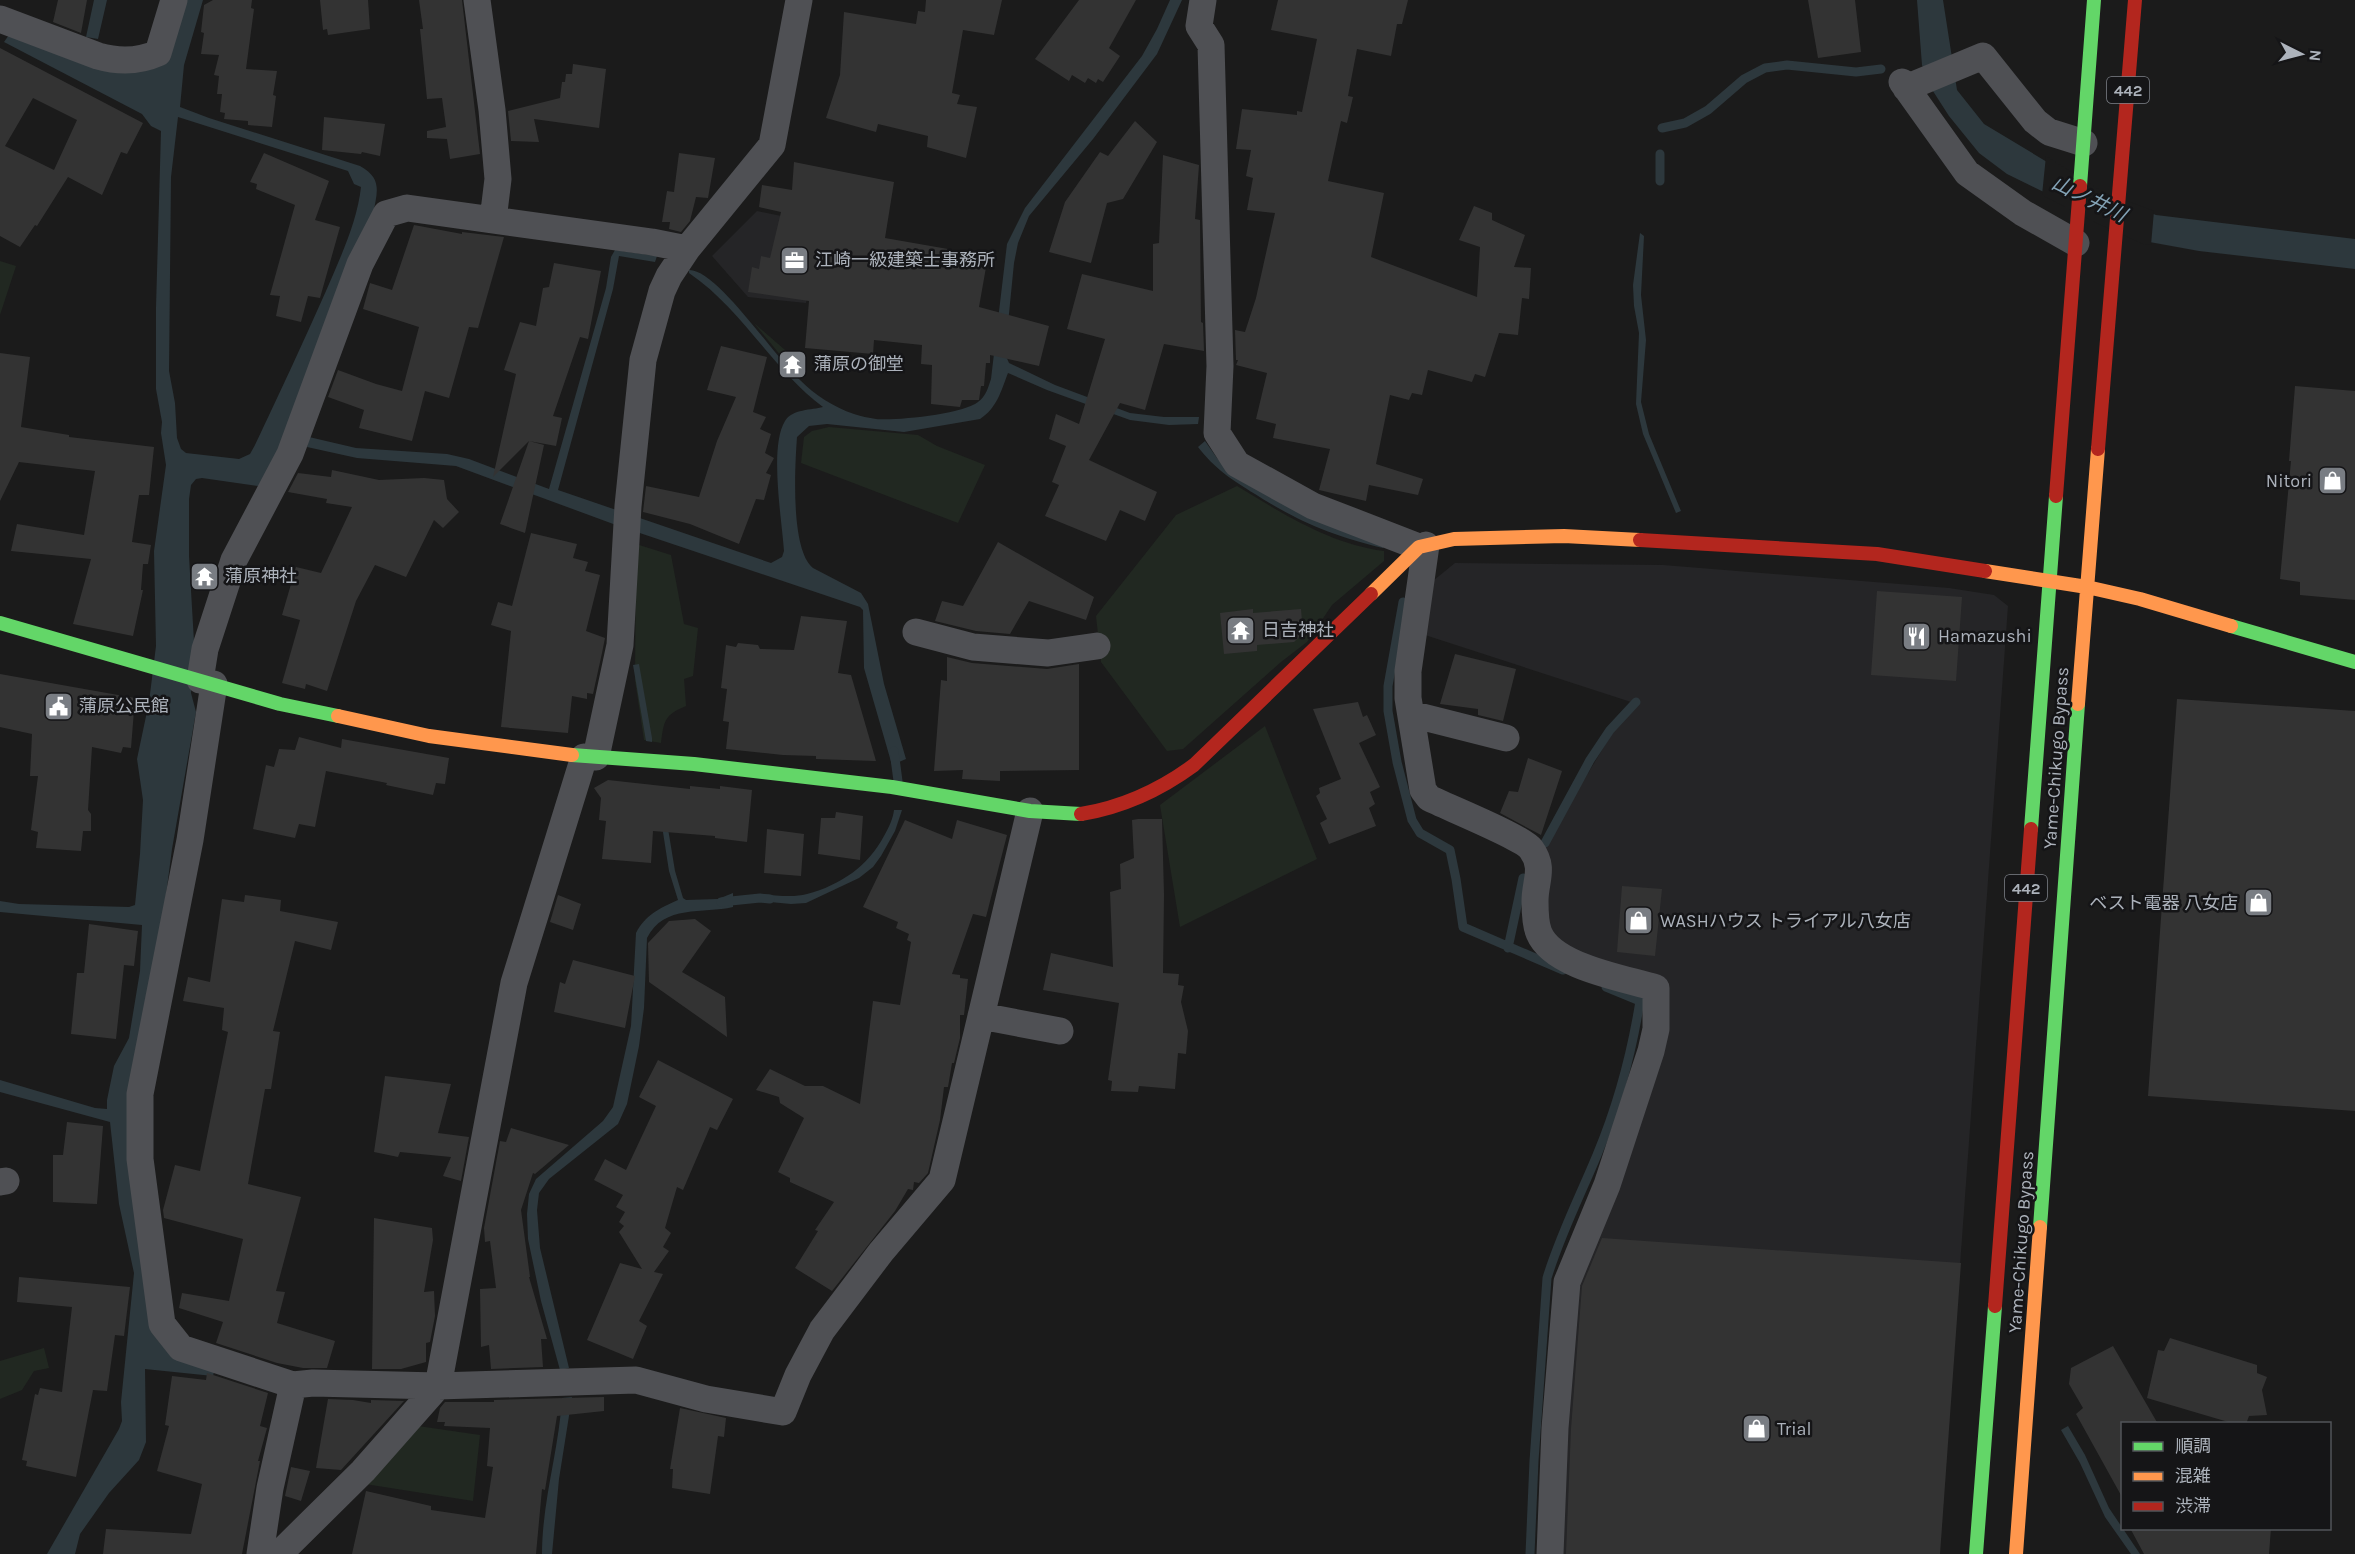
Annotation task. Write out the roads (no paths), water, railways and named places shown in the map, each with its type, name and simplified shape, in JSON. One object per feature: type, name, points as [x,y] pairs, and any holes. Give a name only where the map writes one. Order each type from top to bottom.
[{"type":"main road","name":"Yame-Chikugo Bypass","points":[[1976,1554],[2094,0]]},
{"type":"main road","name":"Yame-Chikugo Bypass","points":[[2016,1554],[2087,587],[2135,0]]},
{"type":"main road","points":[[0,623],[280,704],[429,736],[590,757],[694,764],[899,788],[1029,811],[1083,814],[1132,801],[1165,786],[1194,765],[1423,546],[1454,539],[1554,536],[1736,544],[1877,554],[2087,587],[2165,605],[2355,662]]},
{"type":"street","points":[[0,19],[89,54],[114,61],[143,59],[158,52],[174,0]]},
{"type":"street","points":[[477,0],[492,110],[498,179],[493,220]]},
{"type":"street","points":[[279,1554],[363,1471],[438,1386],[514,983],[590,757],[620,645],[625,543],[643,360],[662,291],[669,276],[687,249],[772,145],[799,0]]},
{"type":"street","points":[[1203,0],[1199,26],[1211,45],[1220,366],[1208,433],[1237,464],[1313,506],[1423,546],[1408,671],[1408,698],[1423,790],[1429,798],[1493,827],[1530,848],[1540,870],[1535,902],[1539,933],[1552,950],[1569,962],[1656,988],[1656,1029],[1651,1051],[1607,1185],[1567,1282],[1555,1428],[1550,1554]]},
{"type":"street","points":[[2077,233],[2023,213],[1967,173],[1907,85],[1983,56],[2035,121],[2049,132],[2084,150]]},
{"type":"street","points":[[687,249],[652,242],[407,208],[386,214],[360,264],[290,454],[234,560],[205,649],[190,840],[140,1094],[140,1159],[162,1324],[181,1348],[293,1384],[438,1386],[636,1380],[706,1399],[783,1412],[798,1374],[822,1330],[880,1252],[942,1180],[1029,811]]},
{"type":"street","points":[[916,632],[973,647],[1048,653],[1097,646]]},
{"type":"street","points":[[1411,714],[1506,738]]},
{"type":"street","points":[[981,1016],[1060,1031]]},
{"type":"street","points":[[260,1554],[270,1488],[293,1384]]},
{"type":"water","points":[[94,0],[107,0],[98,39],[86,37]]},
{"type":"water","points":[[183,0],[203,0],[184,65],[180,107],[360,166],[372,176],[377,193],[373,215],[279,458],[258,486],[196,479],[191,485],[189,499],[189,556],[194,642],[191,693],[196,712],[172,849],[150,1017],[153,1308],[215,1368],[213,1376],[145,1369],[146,1442],[139,1460],[109,1493],[80,1534],[75,1554],[47,1554],[122,1421],[121,1402],[134,1273],[119,1204],[110,1122],[0,1092],[0,1080],[95,1108],[107,1109],[114,1066],[129,1038],[140,971],[142,925],[0,912],[0,901],[19,904],[129,907],[135,905],[143,800],[137,759],[149,702],[156,646],[154,551],[166,465],[156,389],[161,131],[151,126],[142,114],[4,42],[11,32],[131,67]],"holes":[[[178,117],[348,171],[354,184],[361,187],[352,227],[317,310],[250,454],[239,459],[186,453],[181,449],[177,438],[175,403],[169,371],[171,177]]]},
{"type":"water","points":[[1170,0],[1182,0],[1157,54],[1093,139],[1029,216],[1018,243],[1014,263],[1005,354],[1009,363],[1055,385],[1130,413],[1164,417],[1199,417],[1198,424],[1169,425],[1130,420],[1047,390],[1008,373],[1001,393],[991,410],[980,419],[904,432],[827,424],[809,426],[797,437],[796,506],[801,544],[813,568],[861,593],[868,604],[884,684],[906,759],[892,765],[864,668],[863,610],[860,607],[616,525],[456,466],[357,458],[307,447],[309,437],[356,448],[447,454],[469,459],[549,489],[606,288],[611,257],[615,250],[657,256],[655,262],[619,256],[613,289],[558,490],[771,563],[782,557],[784,551],[777,465],[780,433],[785,421],[792,414],[823,407],[788,375],[725,304],[689,273],[689,270],[701,274],[715,284],[800,380],[818,396],[839,408],[870,418],[898,419],[959,410],[978,402],[988,389],[991,379],[1007,244],[1025,208],[1142,56]]},
{"type":"water","name":"山ノ井川","points":[[1917,0],[1943,0],[1957,90],[1984,124],[2102,195],[2156,215],[2355,239],[2355,269],[2199,251],[2144,241],[2007,174],[1979,153],[1949,116],[1931,88],[1922,65]]},
{"type":"water","points":[[1640,233],[1644,236],[1641,295],[1646,340],[1641,402],[1649,434],[1681,511],[1676,513],[1643,434],[1636,404],[1639,333],[1633,285]]},
{"type":"water","points":[[1205,441],[1225,466],[1385,545],[1383,548],[1332,533],[1271,504],[1217,468],[1198,447]]},
{"type":"water","points":[[639,664],[652,742],[646,741],[633,665]]},
{"type":"water","points":[[661,786],[675,871],[683,898],[686,900],[718,899],[733,893],[733,907],[685,912],[663,920],[654,927],[647,938],[644,1008],[627,1104],[618,1124],[549,1179],[539,1193],[537,1210],[540,1248],[569,1368],[560,1370],[541,1301],[528,1239],[529,1194],[536,1179],[603,1121],[613,1107],[631,1026],[636,933],[648,917],[678,900],[669,871],[656,787]]},
{"type":"water","points":[[894,810],[902,810],[895,831],[873,867],[859,878],[806,903],[759,901],[760,894],[789,896],[807,894],[842,880],[862,865],[877,847],[889,826]]},
{"type":"water","points":[[572,1397],[559,1479],[552,1554],[542,1554],[545,1515],[562,1398]]},
{"type":"water","points":[[2068,1426],[2085,1455],[2109,1508],[2121,1526],[2121,1530],[2124,1530],[2140,1554],[2131,1554],[2105,1517],[2080,1463],[2061,1430]]},
{"type":"waterway","points":[[1662,128],[1685,123],[1708,110],[1744,79],[1765,68],[1787,65],[1856,72],[1881,69]]},
{"type":"waterway","points":[[1660,154],[1660,181]]},
{"type":"waterway","points":[[1403,602],[1388,686],[1388,711],[1397,762],[1412,820],[1420,833],[1450,850],[1463,927],[1563,970]]},
{"type":"waterway","points":[[1545,843],[1590,760],[1610,730],[1636,702]]},
{"type":"waterway","points":[[894,751],[898,781]]},
{"type":"waterway","points":[[1508,948],[1523,878]]},
{"type":"waterway","points":[[721,902],[770,899]]},
{"type":"waterway","points":[[1530,1554],[1547,1278],[1611,1118],[1633,1039],[1640,1001],[1606,987]]},
{"type":"place","name":"江崎一級建築士事務所","points":[[794,260]]},
{"type":"place","name":"蒲原の御堂","points":[[793,364]]},
{"type":"place","name":"Nitori","points":[[2333,481]]},
{"type":"place","name":"蒲原神社","points":[[204,576]]},
{"type":"place","name":"日吉神社","points":[[1241,630]]},
{"type":"place","name":"Hamazushi","points":[[1917,636]]},
{"type":"place","name":"蒲原公民館","points":[[58,706]]},
{"type":"place","name":"ベスト電器 八女店","points":[[2259,903]]},
{"type":"place","name":"WASHハウス トライアル八女店","points":[[1639,921]]},
{"type":"place","name":"Trial","points":[[1756,1429]]}]
